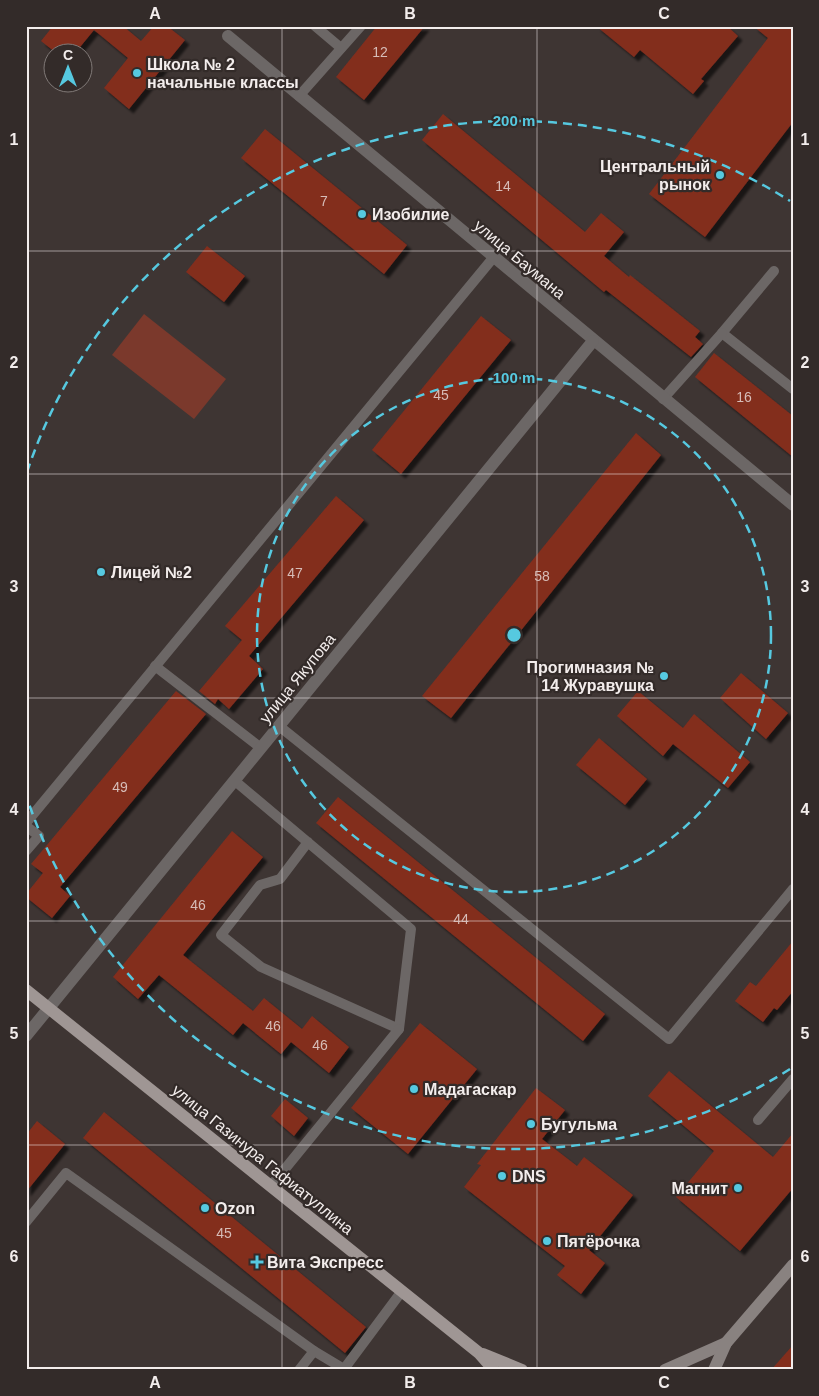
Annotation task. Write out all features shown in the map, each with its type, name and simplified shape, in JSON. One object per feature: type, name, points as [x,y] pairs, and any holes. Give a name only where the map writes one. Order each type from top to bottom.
[{"type":"main road","name":"улица Газинура Гафиатуллина","points":[[26,990],[480,1353]]},
{"type":"main road","points":[[480,1353],[494,1370]]},
{"type":"main road","points":[[480,1353],[522,1370]]},
{"type":"street","name":"улица Баумана","points":[[228,36],[493,258],[793,505]]},
{"type":"street","name":"улица Якупова","points":[[26,1036],[593,341]]},
{"type":"street","points":[[714,1370],[726,1344],[793,1265]]},
{"type":"street","points":[[665,1370],[726,1344]]},
{"type":"lane","points":[[315,26],[341,48]]},
{"type":"lane","points":[[299,96],[360,26]]},
{"type":"lane","points":[[26,851],[39,836],[26,824],[493,258]]},
{"type":"lane","points":[[664,399],[774,271]]},
{"type":"lane","points":[[722,333],[793,388]]},
{"type":"lane","points":[[155,666],[261,748]]},
{"type":"lane","points":[[279,726],[669,1039],[793,889]]},
{"type":"lane","points":[[235,780],[411,929],[399,1028],[271,1186]]},
{"type":"lane","points":[[308,842],[280,880],[260,886],[221,935],[261,967],[399,1028]]},
{"type":"lane","points":[[758,1120],[793,1079]]},
{"type":"lane","points":[[26,1222],[66,1173],[314,1351],[344,1370],[402,1291]]},
{"type":"lane","points":[[299,1370],[314,1351]]},
{"type":"shaded area","points":[[144,314],[226,379],[194,419],[112,355]]},
{"type":"building","name":"Школа № 2 начальные классы","points":[[53,26],[123,26],[141,41],[154,26],[167,26],[185,40],[129,109],[104,88],[128,58],[94,30],[84,42],[41,41]]},
{"type":"building","points":[[377,26],[425,26],[364,100],[336,77]]},
{"type":"building","points":[[596,26],[727,26],[738,36],[701,79],[704,81],[693,94],[640,50],[634,57]]},
{"type":"building","points":[[753,26],[793,26],[793,122],[705,237],[649,194],[768,38]]},
{"type":"building","points":[[443,114],[585,232],[601,213],[624,232],[604,256],[700,331],[695,337],[703,344],[691,357],[606,290],[604,292],[422,140]]},
{"type":"building","points":[[265,129],[407,245],[384,274],[241,158]]},
{"type":"building","points":[[207,246],[245,276],[224,302],[186,272]]},
{"type":"building","points":[[481,316],[511,340],[401,474],[372,450]]},
{"type":"building","points":[[714,353],[793,416],[793,457],[695,377]]},
{"type":"building","points":[[636,433],[661,455],[451,718],[422,696]]},
{"type":"building","points":[[336,496],[364,520],[249,656],[263,669],[229,709],[218,699],[215,704],[199,691],[242,640],[225,626]]},
{"type":"building","points":[[741,673],[788,713],[766,739],[720,698]]},
{"type":"building","points":[[176,691],[206,714],[60,887],[70,896],[52,918],[26,897],[26,894],[43,873],[31,864]]},
{"type":"building","points":[[638,691],[683,728],[694,714],[750,762],[728,788],[673,744],[663,756],[617,716]]},
{"type":"building","points":[[599,738],[647,779],[625,805],[576,765]]},
{"type":"building","points":[[338,797],[605,1014],[583,1041],[316,823]]},
{"type":"building","points":[[232,831],[263,857],[183,955],[253,1011],[264,998],[302,1029],[312,1016],[349,1047],[329,1073],[291,1042],[281,1054],[243,1023],[233,1035],[159,975],[138,999],[113,977]]},
{"type":"building","points":[[793,941],[793,991],[777,1010],[774,1008],[763,1022],[735,1001],[750,982],[756,986]]},
{"type":"building","name":"Мадагаскар","points":[[420,1023],[477,1069],[408,1154],[351,1108]]},
{"type":"building","points":[[669,1071],[773,1157],[793,1133],[793,1188],[740,1251],[676,1197],[714,1151],[648,1096]]},
{"type":"building","points":[[536,1088],[565,1110],[542,1139],[577,1166],[584,1157],[633,1195],[589,1250],[605,1263],[581,1294],[557,1275],[565,1266],[464,1187],[481,1165],[477,1164]]},
{"type":"building","points":[[285,1099],[308,1118],[294,1136],[271,1116]]},
{"type":"building","points":[[104,1112],[366,1327],[345,1353],[83,1138]]},
{"type":"building","points":[[37,1121],[65,1144],[26,1192],[26,1135]]},
{"type":"building","points":[[793,1345],[793,1370],[771,1370]]},
{"type":"place","name":"Школа № 2 начальные классы","points":[[137,73]]},
{"type":"place","name":"Центральный рынок","points":[[720,175]]},
{"type":"place","name":"Изобилие","points":[[362,214]]},
{"type":"place","name":"Лицей №2","points":[[101,572]]},
{"type":"place","name":"Прогимназия № 14 Журавушка","points":[[664,676]]},
{"type":"place","name":"Мадагаскар","points":[[414,1089]]},
{"type":"place","name":"Бугульма","points":[[531,1124]]},
{"type":"place","name":"DNS","points":[[502,1176]]},
{"type":"place","name":"Магнит","points":[[738,1188]]},
{"type":"place","name":"Ozon","points":[[205,1208]]},
{"type":"place","name":"Пятёрочка","points":[[547,1241]]},
{"type":"place","name":"Вита Экспресс","points":[[257,1262]]}]
